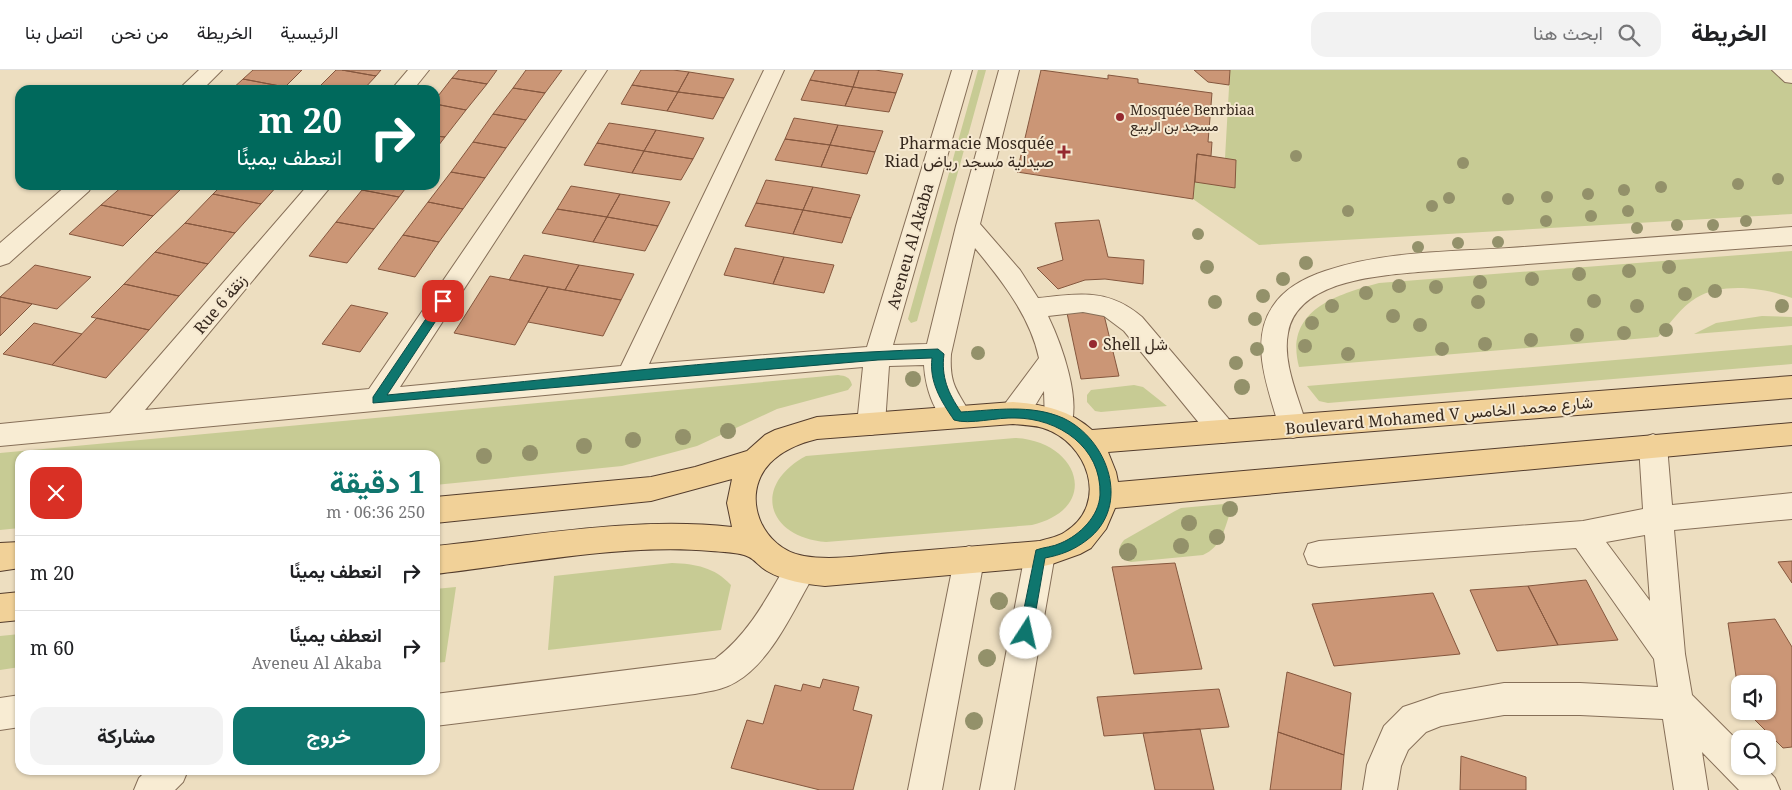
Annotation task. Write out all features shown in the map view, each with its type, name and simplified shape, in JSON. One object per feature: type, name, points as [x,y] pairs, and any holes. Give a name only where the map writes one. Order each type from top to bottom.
[{"type":"main road","name":"Boulevard Mohamed V شارع محمد الخامس","points":[[1086,442],[1792,387]]},
{"type":"main road","points":[[1014,413],[1036,414],[1059,422],[1080,435],[1095,453],[1104,474],[1106,496],[1099,518],[1084,536],[1063,548],[1040,554],[825,572],[800,570],[776,561],[756,545],[744,525],[740,502],[744,480],[755,460],[773,444],[795,432],[818,428],[1014,413]]},
{"type":"main road","points":[[1106,496],[1792,434]]},
{"type":"main road","points":[[440,510],[651,489],[695,480],[755,460]]},
{"type":"main road","points":[[440,559],[649,536],[727,538],[756,545]]},
{"type":"main road","points":[[0,557],[15,556]]},
{"type":"main road","points":[[0,608],[15,606]]},
{"type":"street","points":[[195,85],[212,70]]},
{"type":"street","points":[[406,85],[419,70]]},
{"type":"street","points":[[377,400],[597,70]]},
{"type":"street","points":[[630,376],[774,70]]},
{"type":"street","name":"Aveneu Al Akaba","points":[[871,424],[878,356],[962,70]]},
{"type":"street","points":[[958,417],[942,394],[936,367],[968,226],[1010,70]]},
{"type":"street","points":[[1782,70],[1792,77]]},
{"type":"street","points":[[0,257],[75,190]]},
{"type":"street","name":"Rue 6 زنقة","points":[[118,423],[317,190]]},
{"type":"street","points":[[968,226],[992,251],[1026,296],[1032,308],[1052,360],[1056,377],[1059,422]]},
{"type":"street","points":[[1293,427],[1280,378],[1275,333],[1284,310],[1302,292],[1333,277],[1368,269],[1418,262],[1792,236]]},
{"type":"street","points":[[1032,308],[1083,303],[1117,310],[1133,324],[1223,432]]},
{"type":"street","points":[[0,435],[630,376],[878,356],[938,354]]},
{"type":"street","points":[[1014,413],[1052,360]]},
{"type":"street","points":[[1653,446],[1669,654],[1691,790]]},
{"type":"street","points":[[1319,554],[1583,534],[1660,519],[1792,506]]},
{"type":"street","points":[[1583,534],[1669,654]]},
{"type":"street","points":[[997,790],[1040,554]]},
{"type":"street","points":[[925,790],[968,560]]},
{"type":"street","points":[[440,709],[695,678],[723,672],[743,657],[774,614],[800,570]]},
{"type":"street","points":[[1380,790],[1384,765],[1396,738],[1414,719],[1441,710],[1504,699],[1580,699],[1678,704],[1763,790]]},
{"type":"street","points":[[0,714],[15,712]]},
{"type":"street","points":[[151,790],[166,775]]},
{"type":"green space","points":[[978,70],[986,70],[917,321],[911,323],[908,319]]},
{"type":"green space","points":[[1230,70],[1792,70],[1792,214],[1259,245],[1193,199],[1197,154],[1225,158]]},
{"type":"green space","points":[[1792,251],[1792,298],[1781,294],[1744,288],[1731,288],[1707,293],[1685,306],[1658,337],[1299,367],[1296,348],[1299,332],[1306,319],[1317,308],[1331,300],[1346,293],[1379,283]]},
{"type":"green space","points":[[1762,316],[1792,317],[1792,326],[1694,334],[1716,323]]},
{"type":"green space","points":[[1792,345],[1792,364],[1328,403],[1319,401],[1307,386]]},
{"type":"green space","points":[[838,375],[845,376],[852,385],[848,390],[777,409],[697,446],[622,466],[440,484],[440,450],[32,450]]},
{"type":"green space","points":[[1134,385],[1143,387],[1167,406],[1101,412],[1095,411],[1087,402],[1087,395],[1091,390]]},
{"type":"green space","points":[[1015,438],[1037,442],[1054,450],[1067,462],[1074,476],[1074,491],[1068,505],[1054,517],[1032,525],[826,542],[806,538],[790,531],[779,520],[773,508],[773,495],[778,481],[789,468],[806,456]]},
{"type":"green space","points":[[15,452],[15,528],[0,530],[0,453]]},
{"type":"green space","points":[[1229,505],[1231,510],[1225,530],[1215,547],[1203,555],[1131,562],[1123,559],[1121,556],[1119,550],[1124,540],[1175,511],[1181,508]]},
{"type":"green space","points":[[672,563],[689,564],[711,570],[731,585],[721,630],[548,650],[554,576]]},
{"type":"green space","points":[[456,587],[445,662],[440,662],[440,589]]},
{"type":"green space","points":[[15,634],[15,668],[0,670],[0,636]]},
{"type":"building","points":[[253,70],[302,70],[287,85],[274,85],[243,79]]},
{"type":"building","points":[[336,70],[376,76],[368,85],[321,85]]},
{"type":"building","points":[[342,70],[381,70],[376,76]]},
{"type":"building","points":[[459,70],[497,70],[487,84],[452,78]]},
{"type":"building","points":[[526,70],[562,70],[545,93],[513,88]]},
{"type":"building","points":[[641,70],[689,72],[678,92],[632,85]]},
{"type":"building","points":[[815,70],[859,70],[853,87],[810,80]]},
{"type":"building","points":[[859,70],[903,74],[896,93],[853,87]]},
{"type":"building","name":"Mosquée Benrbiaa مسجد بن الربيع","points":[[1041,70],[1108,79],[1108,75],[1138,79],[1138,83],[1212,93],[1208,142],[1212,142],[1211,156],[1197,154],[1193,199],[1017,172]]},
{"type":"building","points":[[1194,70],[1230,70],[1229,85],[1208,82]]},
{"type":"building","points":[[689,72],[734,79],[724,98],[678,92]]},
{"type":"building","points":[[452,78],[487,84],[466,110],[440,105],[440,94]]},
{"type":"building","points":[[243,79],[274,85],[236,85]]},
{"type":"building","points":[[810,80],[853,87],[845,106],[801,100]]},
{"type":"building","points":[[632,85],[678,92],[667,111],[621,104]]},
{"type":"building","points":[[853,87],[896,93],[889,112],[845,106]]},
{"type":"building","points":[[513,88],[545,93],[526,120],[493,114]]},
{"type":"building","points":[[678,92],[724,98],[713,119],[667,111]]},
{"type":"building","points":[[440,105],[466,110],[445,137],[440,136]]},
{"type":"building","points":[[493,114],[526,120],[506,148],[473,142]]},
{"type":"building","points":[[794,118],[838,125],[830,145],[785,139]]},
{"type":"building","points":[[609,123],[656,130],[644,151],[597,143]]},
{"type":"building","points":[[838,125],[883,131],[875,152],[830,145]]},
{"type":"building","points":[[656,130],[704,138],[693,159],[644,151]]},
{"type":"building","points":[[440,136],[445,137],[440,144]]},
{"type":"building","points":[[785,139],[830,145],[821,167],[775,160]]},
{"type":"building","points":[[473,142],[506,148],[485,178],[451,172]]},
{"type":"building","points":[[597,143],[644,151],[632,173],[584,165]]},
{"type":"building","points":[[830,145],[875,152],[867,174],[821,167]]},
{"type":"building","points":[[644,151],[693,159],[681,180],[632,173]]},
{"type":"building","points":[[1197,154],[1236,160],[1235,188],[1195,182]]},
{"type":"building","points":[[451,172],[485,178],[463,209],[428,202],[437,190],[440,190],[440,186]]},
{"type":"building","points":[[766,180],[813,187],[803,210],[756,203]]},
{"type":"building","points":[[571,186],[620,194],[607,217],[557,209]]},
{"type":"building","points":[[813,187],[860,195],[851,218],[803,210]]},
{"type":"building","points":[[118,190],[180,190],[153,216],[101,205]]},
{"type":"building","points":[[217,190],[274,190],[261,204],[213,194]]},
{"type":"building","points":[[362,190],[404,190],[399,197]]},
{"type":"building","points":[[362,190],[399,197],[374,229],[336,222]]},
{"type":"building","points":[[213,194],[261,204],[235,233],[185,223]]},
{"type":"building","points":[[620,194],[670,202],[658,226],[607,217]]},
{"type":"building","points":[[428,202],[463,209],[439,242],[403,235]]},
{"type":"building","points":[[756,203],[803,210],[793,234],[745,226]]},
{"type":"building","points":[[101,205],[153,216],[123,246],[69,234]]},
{"type":"building","points":[[557,209],[607,217],[593,242],[542,233]]},
{"type":"building","points":[[803,210],[851,218],[842,243],[793,234]]},
{"type":"building","points":[[607,217],[658,226],[645,251],[593,242]]},
{"type":"building","points":[[1099,220],[1108,257],[1144,260],[1143,284],[1105,279],[1085,280],[1058,289],[1037,268],[1063,260],[1055,223]]},
{"type":"building","points":[[336,222],[374,229],[347,263],[309,256]]},
{"type":"building","points":[[185,223],[235,233],[208,264],[155,252]]},
{"type":"building","points":[[403,235],[439,242],[415,277],[378,269]]},
{"type":"building","points":[[735,248],[784,257],[773,284],[724,275]]},
{"type":"building","points":[[155,252],[208,264],[179,296],[124,284]]},
{"type":"building","points":[[524,255],[579,265],[565,290],[509,280]]},
{"type":"building","points":[[784,257],[834,265],[824,293],[773,284]]},
{"type":"building","points":[[35,265],[91,277],[57,309],[0,297]]},
{"type":"building","points":[[579,265],[634,274],[621,300],[565,290]]},
{"type":"building","points":[[490,276],[548,287],[515,345],[454,333]]},
{"type":"building","points":[[124,284],[179,296],[149,330],[91,317]]},
{"type":"building","points":[[548,287],[621,300],[603,336],[528,322]]},
{"type":"building","points":[[0,297],[32,304],[0,336]]},
{"type":"building","points":[[351,305],[388,313],[360,352],[322,344]]},
{"type":"building","name":"Shell شل","points":[[1103,311],[1119,376],[1081,379],[1067,313]]},
{"type":"building","points":[[97,318],[149,330],[106,378],[52,365]]},
{"type":"building","points":[[34,323],[82,334],[52,365],[3,354]]},
{"type":"building","points":[[1792,561],[1792,583],[1778,562]]},
{"type":"building","points":[[1175,563],[1202,669],[1134,674],[1112,567]]},
{"type":"building","points":[[1586,580],[1618,640],[1558,645],[1528,586]]},
{"type":"building","points":[[1528,586],[1558,645],[1497,651],[1470,590]]},
{"type":"building","points":[[1433,593],[1460,654],[1334,666],[1312,604]]},
{"type":"building","points":[[1775,619],[1792,647],[1792,747],[1783,748],[1776,741],[1776,730],[1765,730],[1755,720],[1776,720],[1776,675],[1736,675],[1728,623]]},
{"type":"building","points":[[1287,672],[1351,693],[1344,755],[1278,732]]},
{"type":"building","points":[[823,679],[859,687],[853,710],[872,715],[853,790],[820,790],[731,768],[747,720],[763,724],[775,685],[801,691],[803,684],[820,688]]},
{"type":"building","points":[[1219,689],[1229,727],[1104,736],[1097,697]]},
{"type":"building","points":[[1200,729],[1214,790],[1155,790],[1143,733]]},
{"type":"building","points":[[1278,732],[1344,755],[1341,790],[1270,790]]},
{"type":"building","points":[[1461,756],[1526,777],[1526,790],[1460,790]]},
{"type":"place","name":"Mosquée Benrbiaa مسجد بن الربيع","points":[[1120,117]]},
{"type":"place","name":"Pharmacie Mosquée Riad صيدلية مسجد رياض","points":[[1064,152]]},
{"type":"place","name":"Shell شل","points":[[1093,344]]},
{"type":"route","points":[[443,301],[377,400],[688,371],[878,356],[938,354],[936,367],[942,394],[958,417],[1013,413],[1036,414],[1059,422],[1080,435],[1095,453],[1104,474],[1106,496],[1099,518],[1084,536],[1063,548],[1040,554],[1026,633]]}]
